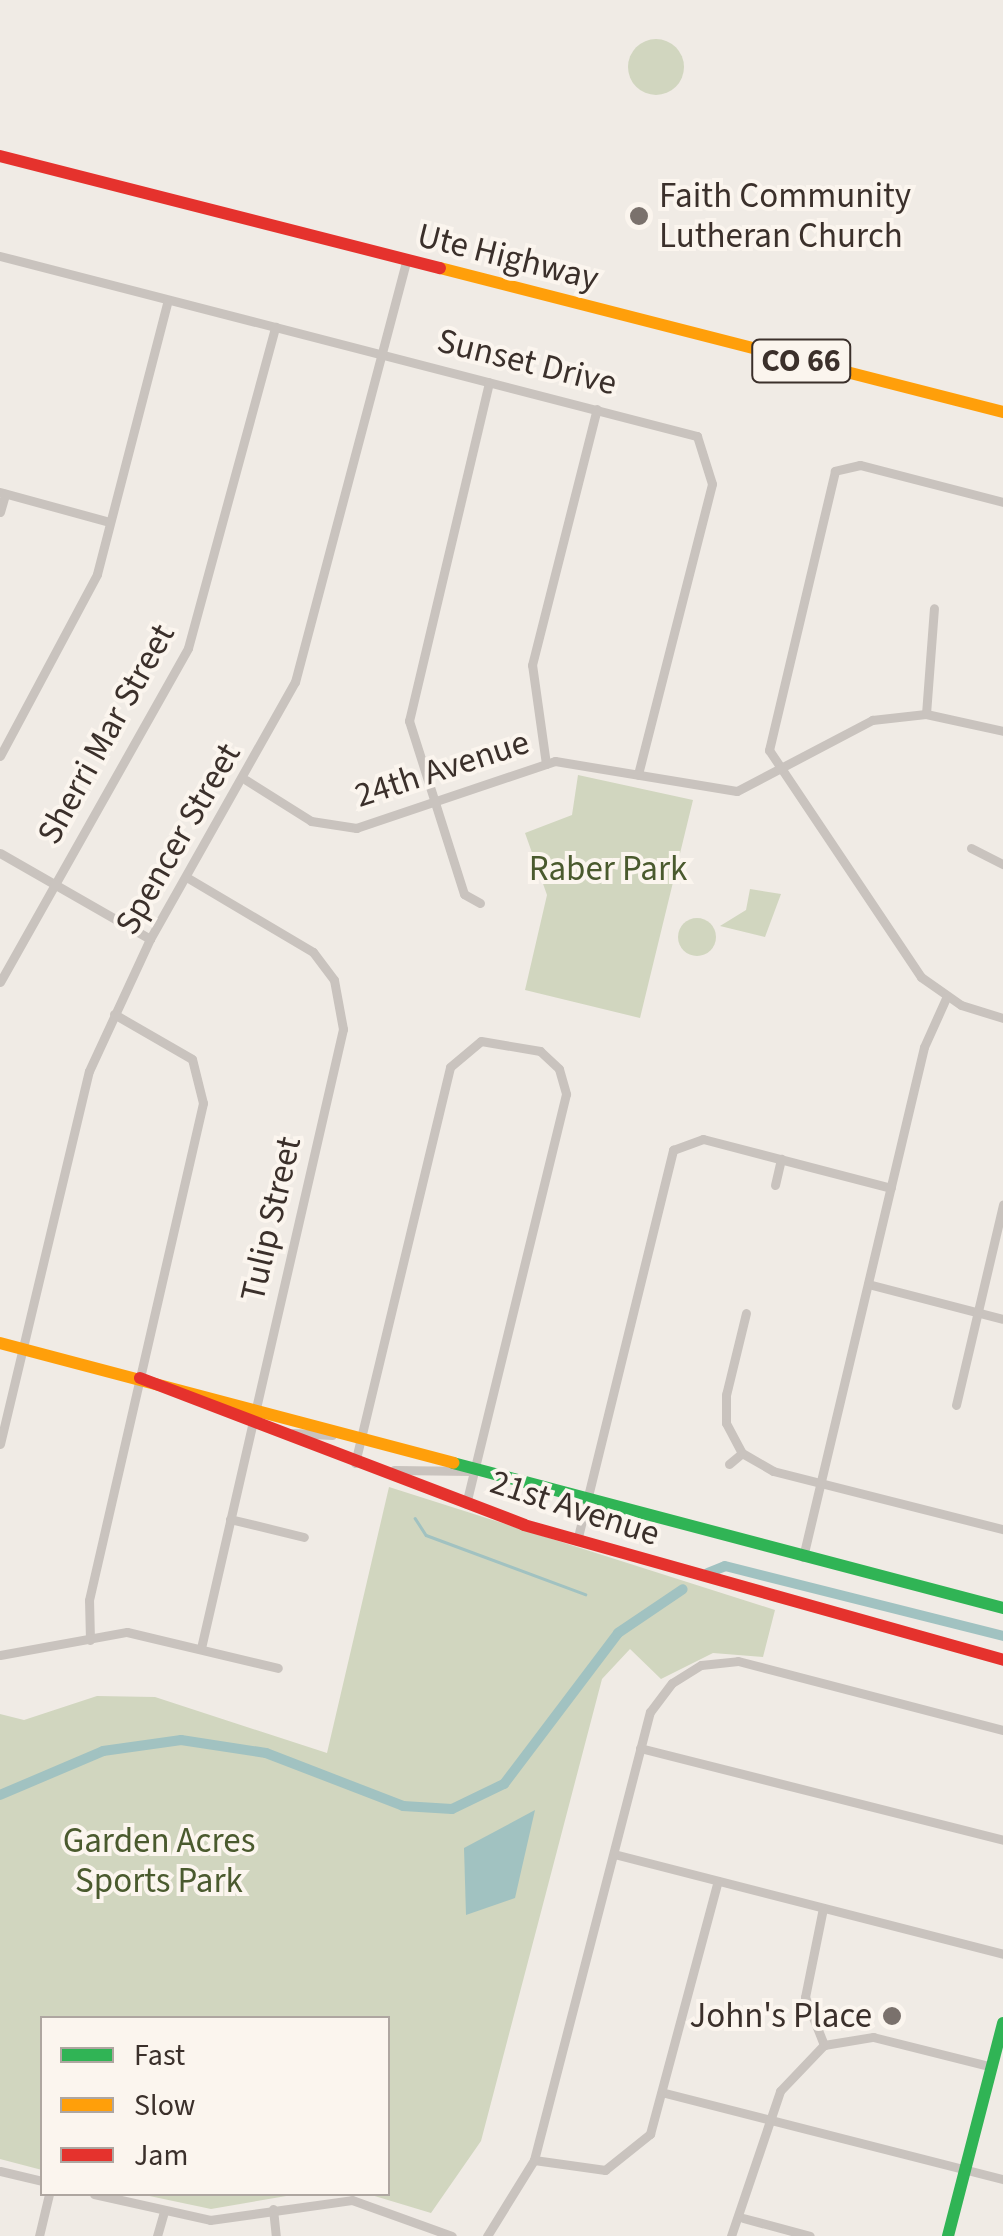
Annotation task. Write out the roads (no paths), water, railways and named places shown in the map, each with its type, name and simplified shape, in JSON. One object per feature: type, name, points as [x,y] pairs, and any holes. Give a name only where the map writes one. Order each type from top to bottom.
[{"type":"street","name":"Ute Highway","points":[[0,156],[1003,412]]},
{"type":"street","name":"Sunset Drive","points":[[0,256],[686,430],[713,469],[638,775]]},
{"type":"street","name":"Spencer Street","points":[[0,1444],[75,1122],[114,1014],[150,938],[246,780],[310,642],[406,262]]},
{"type":"street","points":[[0,756],[85,607],[168,300]]},
{"type":"street","name":"Sherri Mar Street","points":[[0,982],[188,648],[275,327]]},
{"type":"street","points":[[480,903],[464,894],[413,747],[410,694],[489,382]]},
{"type":"street","points":[[546,764],[532,665],[597,409]]},
{"type":"street","points":[[1003,502],[839,461],[772,728],[780,774],[909,963],[946,998],[1003,1018]]},
{"type":"street","points":[[0,512],[2,493],[110,522]]},
{"type":"street","points":[[926,714],[934,608]]},
{"type":"street","name":"24th Avenue","points":[[246,780],[332,827],[380,824],[546,764],[638,775],[718,792],[780,774],[853,726],[926,714],[1003,731]]},
{"type":"street","points":[[971,848],[1003,864]]},
{"type":"street","points":[[0,853],[150,938]]},
{"type":"street","name":"Tulip Street","points":[[188,878],[313,952],[342,1008],[200,1648]]},
{"type":"street","points":[[804,1557],[924,1047],[946,998]]},
{"type":"street","points":[[90,1640],[89,1600],[202,1084],[181,1048],[114,1014]]},
{"type":"street","points":[[462,1034],[466,1046]]},
{"type":"street","points":[[466,1046],[518,1044],[560,1069],[566,1094],[466,1504]]},
{"type":"street","points":[[466,1046],[450,1068],[361,1432],[361,1465],[476,1470]]},
{"type":"street","points":[[560,1069],[572,1062]]},
{"type":"street","points":[[577,1541],[679,1144],[674,1132]]},
{"type":"street","points":[[679,1144],[704,1139],[891,1188]]},
{"type":"street","points":[[775,1184],[781,1159]]},
{"type":"street","points":[[956,1405],[1003,1204]]},
{"type":"street","points":[[868,1284],[1003,1319]]},
{"type":"street","points":[[746,1312],[726,1395],[726,1423],[742,1453],[821,1484],[1003,1529]]},
{"type":"street","name":"21st Avenue","points":[[0,1342],[140,1378],[253,1415],[270,1431],[577,1541],[1003,1660]]},
{"type":"street","name":"21st Avenue","points":[[140,1378],[204,1404],[253,1415],[310,1418],[586,1503],[1003,1608]]},
{"type":"street","points":[[204,1404],[253,1415]]},
{"type":"street","points":[[270,1431],[361,1432]]},
{"type":"street","points":[[729,1464],[742,1453]]},
{"type":"street","points":[[230,1520],[304,1537]]},
{"type":"street","points":[[0,1655],[143,1633],[278,1668]]},
{"type":"street","points":[[487,2236],[534,2160],[640,1748],[657,1700],[687,1672],[738,1661],[1003,1730]]},
{"type":"street","points":[[640,1748],[1003,1840]]},
{"type":"street","points":[[614,1854],[1003,1954]]},
{"type":"street","points":[[534,2160],[588,2173],[622,2162],[650,2134],[665,2093],[718,1881]]},
{"type":"street","points":[[823,1908],[806,1997],[824,2046]]},
{"type":"street","points":[[948,2236],[997,2069],[1003,2023]]},
{"type":"street","points":[[731,2236],[743,2218],[771,2122],[791,2073],[824,2046],[873,2037],[997,2069]]},
{"type":"street","points":[[665,2093],[1003,2180]]},
{"type":"street","points":[[0,2170],[40,2180]]},
{"type":"street","points":[[39,2236],[49,2196]]},
{"type":"street","points":[[103,2196],[210,2220],[352,2200],[452,2236]]},
{"type":"street","points":[[273,2209],[276,2236]]},
{"type":"street","points":[[158,2236],[164,2210]]},
{"type":"street","points":[[743,2218],[810,2236]]},
{"type":"water","points":[[535,1810],[515,1898],[466,1915],[464,1848]]},
{"type":"waterway","points":[[415,1518],[426,1535],[585,1594]]},
{"type":"waterway","points":[[708,1573],[725,1566],[1003,1636]]},
{"type":"waterway","points":[[0,1795],[103,1751],[181,1740],[266,1753],[403,1806],[452,1809],[504,1784],[618,1633],[683,1589]]},
{"type":"place","name":"Faith Community Lutheran Church","points":[[639,216]]},
{"type":"place","name":"John's Place","points":[[892,2016]]},
{"type":"park label","name":"Raber Park","points":[[608,869]]},
{"type":"park label","name":"Garden Acres Sports Park","points":[[159,1861]]}]
